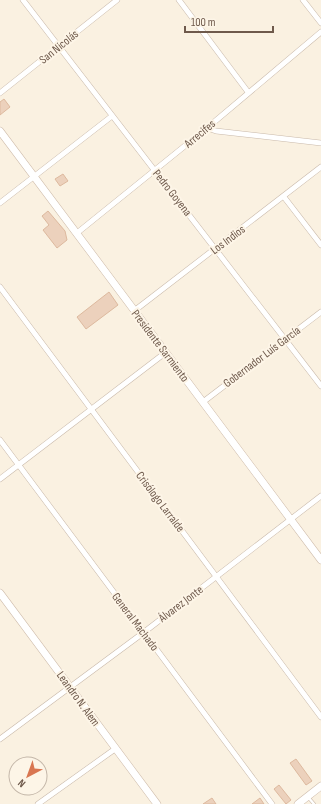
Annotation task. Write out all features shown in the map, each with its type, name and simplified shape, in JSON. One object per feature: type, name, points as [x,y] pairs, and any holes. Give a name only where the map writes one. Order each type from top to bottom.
[{"type":"main road","name":"Presidente Sarmiento","points":[[0,131],[77,233],[165,354],[321,560]]},
{"type":"main road","name":"Leandro N. Alem","points":[[0,593],[157,804]]},
{"type":"main road","points":[[298,804],[321,786]]},
{"type":"street","name":"Pedro Goyena","points":[[23,0],[321,386]]},
{"type":"street","name":"San Nicolás","points":[[0,93],[117,0]]},
{"type":"street","points":[[178,0],[248,92]]},
{"type":"street","points":[[303,0],[321,23]]},
{"type":"street","name":"Arrecifes","points":[[77,233],[207,128],[321,32]]},
{"type":"street","points":[[0,203],[112,116]]},
{"type":"street","points":[[207,128],[216,131],[321,143]]},
{"type":"street","name":"Los Indios","points":[[134,311],[321,167]]},
{"type":"street","points":[[284,197],[321,245]]},
{"type":"street","name":"Crisólogo Larralde","points":[[0,287],[90,410],[321,717]]},
{"type":"street","name":"Gobernador Luís García","points":[[202,402],[321,312]]},
{"type":"street","points":[[0,479],[165,354]]},
{"type":"street","name":"General Machado","points":[[0,440],[272,804]]},
{"type":"street","name":"Álvarez Jonte","points":[[0,739],[143,633],[321,496]]},
{"type":"street","points":[[38,804],[115,749]]},
{"type":"lane","points":[[308,796],[314,804]]},
{"type":"building","points":[[4,99],[10,107],[0,115],[0,102]]},
{"type":"building","points":[[63,174],[68,181],[60,186],[55,179]]},
{"type":"building","points":[[48,211],[65,231],[67,240],[57,248],[43,230],[49,225],[42,216]]},
{"type":"building","points":[[109,292],[118,305],[86,329],[77,317]]},
{"type":"building","points":[[296,759],[312,781],[306,785],[290,763]]},
{"type":"building","points":[[279,785],[291,800],[286,804],[274,789]]},
{"type":"building","points":[[212,798],[216,804],[203,804]]},
{"type":"building","points":[[260,798],[264,804],[252,804]]}]
